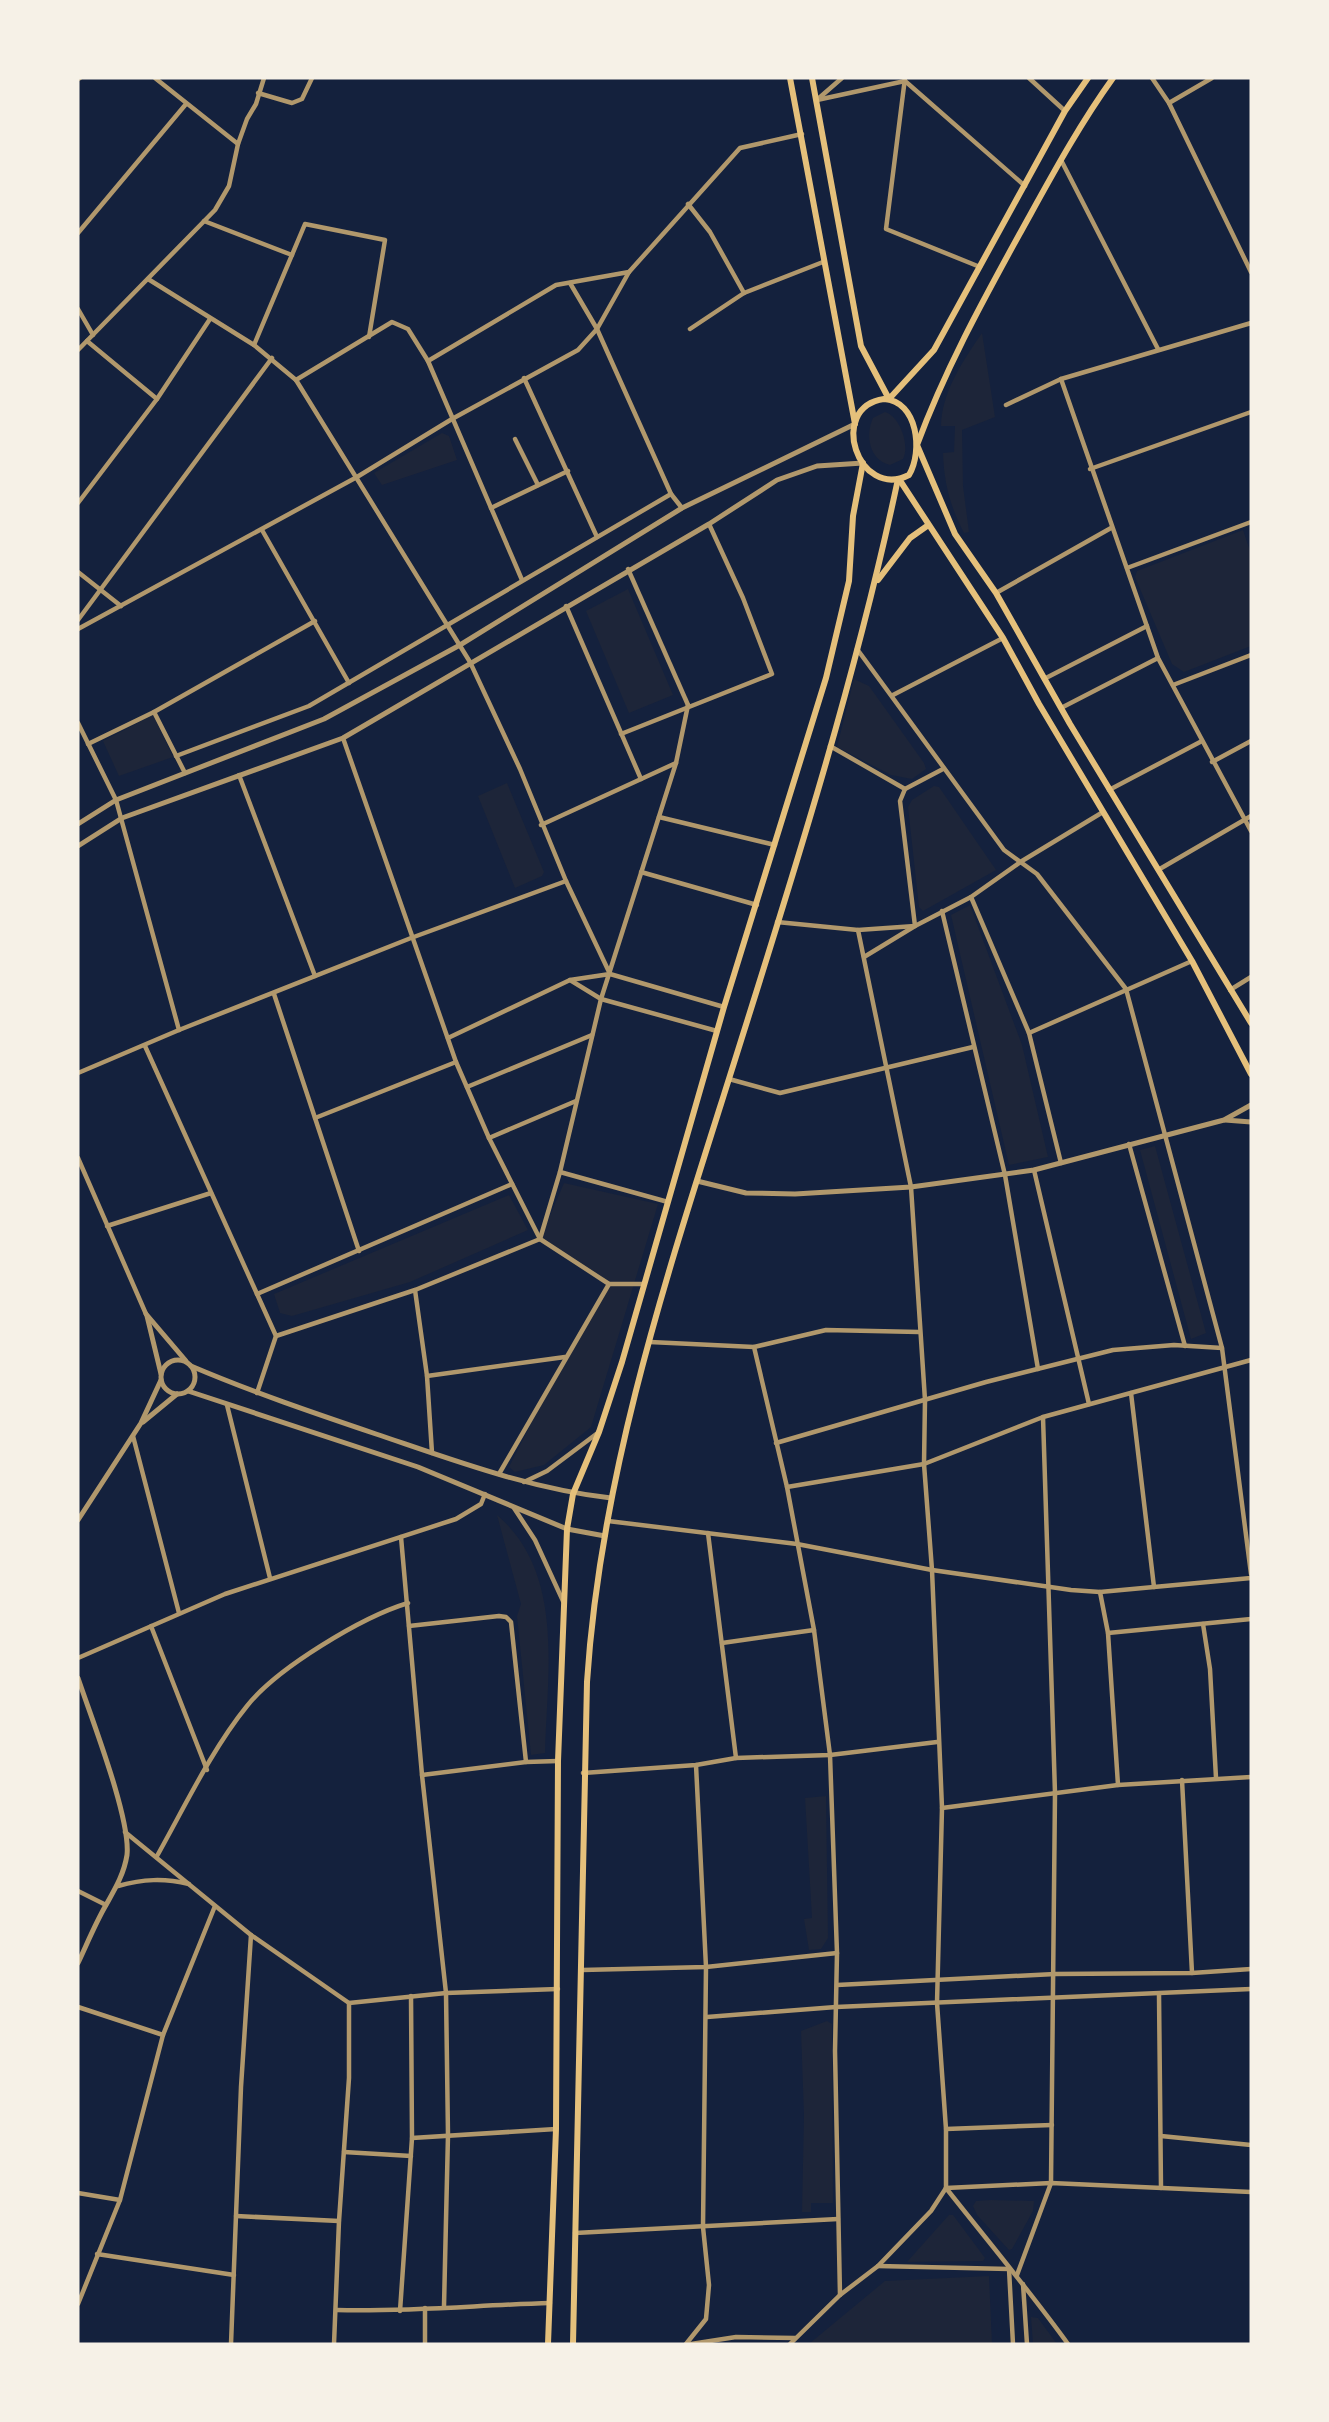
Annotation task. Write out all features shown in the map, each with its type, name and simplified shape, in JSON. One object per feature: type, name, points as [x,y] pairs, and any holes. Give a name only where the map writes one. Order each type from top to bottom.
[{"type":"main road","points":[[789,78],[802,134],[822,262],[855,423],[855,439],[863,463],[872,474],[882,479],[898,479],[909,475],[914,466],[917,445],[936,394],[978,308],[1061,159],[1113,78]]},
{"type":"main road","points":[[812,78],[841,249],[861,346],[889,399]]},
{"type":"main road","points":[[889,399],[934,350],[1026,187],[1065,111],[1088,78]]},
{"type":"main road","points":[[855,423],[865,405],[873,400],[895,401],[909,417],[917,445],[955,534],[996,593],[1109,790],[1251,1023]]},
{"type":"main road","points":[[548,2344],[556,2129],[558,1761],[567,1529],[573,1494],[599,1432],[724,1007],[826,678],[849,581],[853,516],[863,463]]},
{"type":"main road","points":[[898,479],[1003,638],[1192,961],[1251,1074]]},
{"type":"main road","points":[[573,2344],[582,1970],[583,1773],[590,1642],[611,1498],[629,1412],[830,746],[876,583],[898,479]]},
{"type":"main road","points":[[876,583],[910,538],[927,526]]},
{"type":"street","points":[[155,78],[238,144]]},
{"type":"street","points":[[78,350],[215,210],[229,186],[238,144],[247,119],[256,104],[264,78]]},
{"type":"street","points":[[258,93],[292,102],[302,99],[312,78]]},
{"type":"street","points":[[817,100],[842,78]]},
{"type":"street","points":[[1029,78],[1065,111]]},
{"type":"street","points":[[1152,78],[1169,103],[1251,272]]},
{"type":"street","points":[[1169,103],[1212,78]]},
{"type":"street","points":[[817,100],[905,80]]},
{"type":"street","points":[[905,80],[1026,187]]},
{"type":"street","points":[[905,80],[886,229],[980,267]]},
{"type":"street","points":[[78,233],[186,104]]},
{"type":"street","points":[[78,629],[357,477],[452,419],[578,350],[597,328],[628,272],[740,148],[802,134]]},
{"type":"street","points":[[1061,159],[1158,349]]},
{"type":"street","points":[[688,204],[710,232],[744,293]]},
{"type":"street","points":[[204,221],[292,255]]},
{"type":"street","points":[[254,345],[305,224],[385,240],[369,337]]},
{"type":"street","points":[[690,329],[744,293],[822,262]]},
{"type":"street","points":[[428,361],[556,285],[628,272]]},
{"type":"street","points":[[148,279],[272,357],[296,380],[470,662],[520,769],[541,825],[566,881],[610,974]]},
{"type":"street","points":[[570,283],[597,328],[671,494],[682,508]]},
{"type":"street","points":[[78,309],[93,335]]},
{"type":"street","points":[[78,503],[158,399],[210,319]]},
{"type":"street","points":[[296,380],[392,322],[408,329],[428,361],[522,580]]},
{"type":"street","points":[[1006,405],[1061,379],[1251,323]]},
{"type":"street","points":[[87,342],[158,399]]},
{"type":"street","points":[[78,621],[272,357]]},
{"type":"street","points":[[524,378],[597,537]]},
{"type":"street","points":[[1061,379],[1090,469],[1158,657],[1212,762],[1251,831]]},
{"type":"street","points":[[1090,469],[1251,412]]},
{"type":"street","points":[[78,824],[116,800],[324,719],[460,645],[682,508],[855,423]]},
{"type":"street","points":[[515,440],[538,485]]},
{"type":"street","points":[[78,846],[122,820],[343,738],[628,569],[709,524],[777,480],[817,466],[863,463]]},
{"type":"street","points":[[491,508],[568,471]]},
{"type":"street","points":[[176,756],[309,706],[671,494]]},
{"type":"street","points":[[1127,568],[1251,523]]},
{"type":"street","points":[[621,734],[688,705],[772,674],[743,598],[709,524]]},
{"type":"street","points":[[996,593],[1111,528]]},
{"type":"street","points":[[262,530],[349,683]]},
{"type":"street","points":[[540,1239],[560,1172],[601,999],[676,764],[688,705],[628,569]]},
{"type":"street","points":[[78,572],[121,606]]},
{"type":"street","points":[[566,606],[641,779]]},
{"type":"street","points":[[88,744],[154,712],[315,621]]},
{"type":"street","points":[[1044,679],[1147,626]]},
{"type":"street","points":[[893,695],[1003,638]]},
{"type":"street","points":[[608,1521],[797,1544],[932,1570],[1048,1588],[1100,1592],[1251,1576],[1226,1366],[1126,989],[1038,873],[1004,850],[943,769],[893,695],[857,649]]},
{"type":"street","points":[[1173,685],[1251,655]]},
{"type":"street","points":[[1061,708],[1158,657]]},
{"type":"street","points":[[154,712],[185,773]]},
{"type":"street","points":[[78,723],[116,800],[179,1030]]},
{"type":"street","points":[[343,738],[456,1062],[489,1138],[540,1239],[609,1284],[644,1284]]},
{"type":"street","points":[[1109,790],[1202,741]]},
{"type":"street","points":[[1212,762],[1251,741]]},
{"type":"street","points":[[830,746],[905,789]]},
{"type":"street","points":[[541,825],[676,764]]},
{"type":"street","points":[[915,926],[900,801],[905,789],[943,769]]},
{"type":"street","points":[[239,775],[315,976]]},
{"type":"street","points":[[864,957],[915,926],[971,897],[1022,861],[1103,812]]},
{"type":"street","points":[[1158,870],[1251,816]]},
{"type":"street","points":[[659,817],[775,845]]},
{"type":"street","points":[[641,872],[757,905]]},
{"type":"street","points":[[78,1072],[411,938],[566,881]]},
{"type":"street","points":[[971,897],[1029,1033],[1061,1163]]},
{"type":"street","points":[[942,911],[1005,1175],[1038,1369]]},
{"type":"street","points":[[777,922],[858,930],[915,926]]},
{"type":"street","points":[[790,2344],[840,2295],[878,2266],[931,2211],[946,2188],[946,2129],[937,2004],[942,1808],[937,1742],[932,1570],[924,1464],[925,1400],[911,1187],[858,930]]},
{"type":"street","points":[[1029,1033],[1192,961]]},
{"type":"street","points":[[448,1038],[570,980],[610,974],[724,1007]]},
{"type":"street","points":[[1230,990],[1251,977]]},
{"type":"street","points":[[570,980],[601,999],[717,1031]]},
{"type":"street","points":[[274,994],[358,1251]]},
{"type":"street","points":[[466,1087],[592,1035]]},
{"type":"street","points":[[145,1046],[276,1336],[258,1393]]},
{"type":"street","points":[[729,1079],[780,1093],[973,1047]]},
{"type":"street","points":[[315,1118],[456,1062]]},
{"type":"street","points":[[489,1138],[576,1101]]},
{"type":"street","points":[[697,1181],[746,1193],[795,1194],[911,1187],[1005,1175],[1034,1170],[1224,1120],[1251,1105]]},
{"type":"street","points":[[1224,1120],[1251,1122]]},
{"type":"street","points":[[1130,1144],[1185,1346]]},
{"type":"street","points":[[78,1160],[146,1314],[166,1390],[177,1394]]},
{"type":"street","points":[[1034,1170],[1089,1404]]},
{"type":"street","points":[[560,1172],[668,1202]]},
{"type":"street","points":[[257,1294],[512,1184]]},
{"type":"street","points":[[107,1226],[211,1193]]},
{"type":"street","points":[[276,1336],[415,1290],[540,1239]]},
{"type":"street","points":[[499,1474],[609,1284]]},
{"type":"street","points":[[415,1290],[427,1376],[432,1453]]},
{"type":"street","points":[[146,1314],[189,1364],[195,1382],[188,1391]]},
{"type":"street","points":[[650,1342],[754,1347],[826,1330],[920,1332]]},
{"type":"street","points":[[777,1443],[925,1400],[1113,1350],[1185,1346],[1222,1348]]},
{"type":"street","points":[[754,1347],[787,1487],[814,1630],[830,1755],[837,1953],[840,2295]]},
{"type":"street","points":[[427,1376],[565,1357]]},
{"type":"street","points":[[787,1487],[924,1464],[1043,1417],[1251,1360]]},
{"type":"street","points":[[78,1520],[141,1423],[161,1377],[171,1361],[189,1364],[258,1393],[524,1482],[573,1494],[611,1498]]},
{"type":"street","points":[[141,1423],[177,1394],[188,1391],[418,1467],[567,1529],[606,1536]]},
{"type":"street","points":[[1131,1393],[1154,1587]]},
{"type":"street","points":[[227,1405],[270,1578]]},
{"type":"street","points":[[1017,2275],[1051,2183],[1055,1974],[1055,1792],[1043,1417]]},
{"type":"street","points":[[524,1482],[547,1471],[599,1432]]},
{"type":"street","points":[[133,1436],[179,1613]]},
{"type":"street","points":[[78,1658],[179,1613],[270,1578],[456,1519],[481,1504],[485,1494]]},
{"type":"street","points":[[512,1505],[535,1539],[564,1602]]},
{"type":"street","points":[[708,1533],[736,1758]]},
{"type":"street","points":[[400,1537],[408,1603],[422,1775],[446,1993],[448,2135],[444,2306]]},
{"type":"street","points":[[1100,1592],[1108,1633],[1118,1785]]},
{"type":"street","points":[[157,1856],[230,1730],[263,1689],[355,1627],[387,1609],[408,1603]]},
{"type":"street","points":[[409,1626],[499,1616],[506,1617],[511,1622],[526,1762]]},
{"type":"street","points":[[1108,1633],[1251,1619]]},
{"type":"street","points":[[1203,1624],[1210,1669],[1216,1778]]},
{"type":"street","points":[[151,1626],[207,1770]]},
{"type":"street","points":[[722,1643],[814,1630]]},
{"type":"street","points":[[78,1678],[125,1832],[127,1854],[118,1886],[106,1905],[78,1963]]},
{"type":"street","points":[[583,1773],[696,1765],[736,1758],[830,1755],[937,1742]]},
{"type":"street","points":[[422,1775],[526,1762],[558,1761]]},
{"type":"street","points":[[686,2344],[706,2319],[709,2285],[703,2227],[706,1967],[696,1765]]},
{"type":"street","points":[[942,1808],[1118,1785],[1251,1777]]},
{"type":"street","points":[[1182,1780],[1192,1973]]},
{"type":"street","points":[[125,1832],[251,1935],[349,2003],[446,1993],[558,1989]]},
{"type":"street","points":[[118,1886],[167,1878],[192,1885]]},
{"type":"street","points":[[78,1891],[106,1905]]},
{"type":"street","points":[[78,2304],[120,2200],[163,2035],[215,1906]]},
{"type":"street","points":[[231,2344],[241,2087],[251,1935]]},
{"type":"street","points":[[582,1970],[706,1967],[837,1953]]},
{"type":"street","points":[[837,1985],[938,1982],[1055,1974],[1192,1973],[1251,1969]]},
{"type":"street","points":[[707,2017],[836,2007],[1251,1989]]},
{"type":"street","points":[[1159,1994],[1161,2188]]},
{"type":"street","points":[[400,2311],[412,2138],[411,1996]]},
{"type":"street","points":[[334,2344],[339,2221],[349,2078],[349,2003]]},
{"type":"street","points":[[78,2007],[163,2035]]},
{"type":"street","points":[[946,2129],[1052,2125]]},
{"type":"street","points":[[412,2138],[556,2129]]},
{"type":"street","points":[[1161,2136],[1251,2145]]},
{"type":"street","points":[[344,2152],[411,2156]]},
{"type":"street","points":[[946,2188],[1051,2183],[1251,2192]]},
{"type":"street","points":[[946,2188],[1009,2269],[1017,2275],[1068,2344]]},
{"type":"street","points":[[78,2193],[120,2200]]},
{"type":"street","points":[[236,2216],[339,2221]]},
{"type":"street","points":[[575,2233],[838,2219]]},
{"type":"street","points":[[98,2254],[234,2275]]},
{"type":"street","points":[[878,2266],[1009,2269]]},
{"type":"street","points":[[1009,2269],[1013,2344]]},
{"type":"street","points":[[1023,2283],[1027,2344]]},
{"type":"street","points":[[337,2310],[400,2311],[444,2306],[550,2303]]},
{"type":"street","points":[[425,2344],[426,2308]]},
{"type":"street","points":[[691,2344],[736,2337],[795,2338]]},
{"type":"shaded area","points":[[982,333],[995,417],[962,430],[963,486],[969,532],[964,533],[946,484],[943,453],[954,452],[955,426],[941,426],[942,413],[955,377]]},
{"type":"shaded area","points":[[885,412],[899,425],[905,447],[903,459],[890,465],[877,458],[869,439],[873,418]]},
{"type":"shaded area","points":[[442,433],[449,436],[457,460],[382,485],[374,473]]},
{"type":"shaded area","points":[[1243,530],[1251,554],[1251,646],[1184,672],[1172,664],[1135,577],[1137,571]]},
{"type":"shaded area","points":[[628,589],[673,695],[629,713],[586,611]]},
{"type":"shaded area","points":[[854,679],[869,686],[924,763],[926,769],[912,779],[891,775],[837,747]]},
{"type":"shaded area","points":[[153,715],[173,757],[119,776],[103,741]]},
{"type":"shaded area","points":[[507,783],[544,872],[542,876],[515,888],[478,796]]},
{"type":"shaded area","points":[[934,786],[939,787],[996,870],[923,911],[919,907],[908,807],[912,800]]},
{"type":"shaded area","points":[[970,905],[1022,1045],[1048,1157],[1009,1165],[951,915]]},
{"type":"shaded area","points":[[1155,1146],[1206,1333],[1191,1339],[1140,1150]]},
{"type":"shaded area","points":[[564,1183],[658,1204],[591,1427],[544,1465],[515,1472],[509,1467],[565,1357],[609,1284],[540,1239]]},
{"type":"shaded area","points":[[509,1195],[528,1230],[410,1282],[292,1316],[280,1313],[274,1294]]},
{"type":"shaded area","points":[[497,1515],[519,1539],[533,1565],[543,1595],[549,1658],[545,1753],[531,1755],[517,1616],[521,1604]]},
{"type":"shaded area","points":[[826,1796],[828,1938],[821,1949],[809,1950],[804,1919],[812,1918],[805,1798]]},
{"type":"shaded area","points":[[827,2021],[832,2024],[833,2203],[811,2203],[811,2212],[802,2212],[804,2115],[801,2031]]},
{"type":"shaded area","points":[[976,2201],[1034,2201],[1033,2211],[1012,2249],[1009,2250],[977,2215],[973,2206]]},
{"type":"shaded area","points":[[949,2215],[953,2215],[985,2258],[983,2261],[907,2262]]},
{"type":"shaded area","points":[[989,2276],[992,2344],[809,2344],[885,2281]]},
{"type":"shaded area","points":[[1031,2317],[1038,2318],[1057,2344],[1033,2344]]}]
